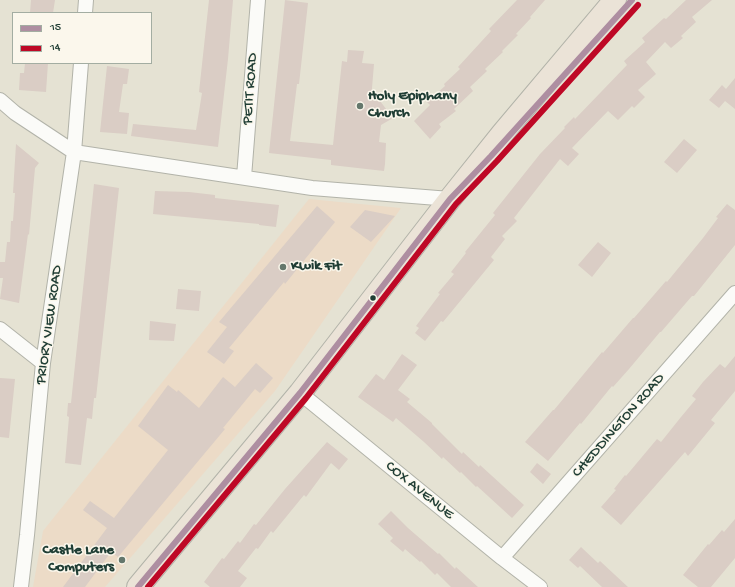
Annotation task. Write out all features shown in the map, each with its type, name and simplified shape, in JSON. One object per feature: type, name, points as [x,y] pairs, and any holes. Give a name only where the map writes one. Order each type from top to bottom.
[{"type":"main road","points":[[144,585],[300,394],[502,134],[616,0]]},
{"type":"main road","points":[[450,199],[491,156],[632,0]]},
{"type":"street","points":[[85,12],[86,0]]},
{"type":"street","name":"PETIT ROAD","points":[[244,177],[258,0]]},
{"type":"street","name":"PRIORY VIEW ROAD","points":[[21,587],[43,363],[74,152],[81,64]]},
{"type":"street","points":[[0,100],[15,113],[74,152],[312,188],[450,199]]},
{"type":"street","name":"CHEDDINGTON ROAD","points":[[502,558],[735,293]]},
{"type":"street","points":[[0,329],[43,363]]},
{"type":"street","name":"COX AVENUE","points":[[300,394],[502,558],[540,587]]},
{"type":"shaded area","points":[[309,199],[401,208],[275,391],[105,587],[33,587],[43,531]]},
{"type":"building","points":[[31,0],[55,0],[53,12],[30,12]]},
{"type":"building","points":[[209,0],[233,0],[218,147],[131,136],[133,124],[196,130],[202,93],[199,92]]},
{"type":"building","points":[[285,0],[308,3],[299,84],[297,84],[290,141],[333,145],[342,61],[347,62],[348,50],[364,51],[362,63],[374,64],[371,100],[380,101],[393,118],[381,125],[379,142],[386,143],[384,171],[331,165],[331,160],[269,153]]},
{"type":"building","points":[[517,0],[545,0],[516,34],[518,35],[485,69],[487,71],[470,87],[473,91],[454,109],[456,111],[439,124],[441,127],[430,139],[414,121],[430,105],[427,102],[445,86],[444,84],[460,69],[458,67],[491,31],[489,29]]},
{"type":"building","points":[[686,0],[712,0],[692,17],[696,22],[681,36],[683,38],[671,48],[665,42],[646,62],[656,74],[638,90],[645,97],[634,108],[632,106],[618,120],[608,111],[572,148],[579,154],[568,166],[560,159],[514,218],[517,221],[502,236],[505,239],[491,257],[494,260],[443,322],[441,321],[425,341],[415,333],[419,328],[416,326],[440,294],[438,293],[454,274],[451,272],[466,253],[465,252],[495,215],[493,213],[540,154],[565,128],[564,127],[574,117],[575,119],[627,65],[624,61],[645,42],[642,38],[664,18],[666,19]]},
{"type":"building","points":[[25,64],[48,64],[46,92],[19,90],[20,73],[24,73]]},
{"type":"building","points":[[107,66],[129,69],[127,84],[123,84],[119,112],[129,113],[127,134],[100,132]]},
{"type":"building","points":[[735,78],[735,109],[725,101],[719,108],[709,100],[722,85],[726,89]]},
{"type":"building","points":[[684,139],[697,150],[677,173],[664,162]]},
{"type":"building","points":[[16,144],[39,163],[35,168],[29,235],[28,234],[19,303],[0,299],[3,278],[0,278],[0,262],[5,262],[7,242],[10,242],[11,221],[13,221]]},
{"type":"building","points":[[94,184],[119,188],[96,398],[94,398],[92,419],[87,418],[81,465],[65,463],[69,417],[67,416],[68,403],[71,403]]},
{"type":"building","points":[[155,191],[189,192],[215,195],[215,198],[279,205],[276,227],[153,214]]},
{"type":"building","points":[[727,204],[735,210],[735,245],[694,296],[692,296],[613,387],[612,386],[548,461],[525,442],[554,410],[602,352],[603,353],[666,281],[667,282],[703,238],[718,218],[716,217]]},
{"type":"building","points":[[317,206],[335,222],[285,284],[284,282],[229,348],[234,351],[224,364],[207,352],[227,327],[219,322]]},
{"type":"building","points":[[365,210],[395,216],[371,242],[350,227]]},
{"type":"building","points":[[598,242],[611,253],[592,277],[578,265]]},
{"type":"building","points":[[178,289],[201,291],[199,311],[176,309]]},
{"type":"building","points":[[150,321],[176,324],[174,341],[149,340]]},
{"type":"building","points":[[402,354],[417,365],[398,390],[410,399],[407,402],[432,423],[462,454],[463,452],[479,467],[480,465],[524,505],[512,518],[461,472],[460,473],[443,457],[442,459],[396,418],[393,422],[358,397],[376,374],[384,380]]},
{"type":"building","points":[[735,356],[735,391],[711,420],[715,423],[688,456],[685,452],[621,525],[601,507],[616,490],[614,489],[625,475],[626,476],[657,439],[661,442],[696,399],[692,396],[703,382],[720,364],[725,368]]},
{"type":"building","points":[[256,363],[273,378],[260,393],[255,389],[223,428],[225,429],[118,557],[111,552],[85,587],[63,587],[107,528],[83,510],[90,501],[114,518],[168,450],[138,426],[168,385],[177,392],[178,390],[199,408],[223,377],[235,387]]},
{"type":"building","points":[[0,378],[15,379],[9,438],[0,437]]},
{"type":"building","points":[[327,442],[348,459],[339,470],[331,463],[306,497],[304,495],[273,533],[271,531],[258,549],[256,548],[238,571],[247,578],[240,587],[210,587],[204,582],[222,558],[224,559],[238,541],[240,543],[254,524],[256,525],[285,489]]},
{"type":"building","points":[[537,463],[551,474],[543,484],[530,472]]},
{"type":"building","points":[[391,511],[408,528],[478,587],[451,587],[437,573],[435,575],[421,561],[420,562],[405,549],[403,552],[390,541],[393,538],[378,524]]},
{"type":"building","points":[[735,519],[735,558],[711,587],[698,587],[683,575],[708,544],[709,545],[722,530],[724,532]]},
{"type":"building","points":[[581,547],[598,563],[600,561],[628,587],[602,587],[580,566],[578,568],[569,560]]},
{"type":"transit line","name":"15","points":[[138,587],[300,393],[450,199],[491,156],[632,0]]},
{"type":"transit line","name":"14","points":[[148,587],[306,398],[456,204],[497,161],[638,5]]},
{"type":"place","name":"Holy Epiphany Church","points":[[360,106]]},
{"type":"place","name":"Kwik Fit","points":[[283,267]]},
{"type":"place","name":"Castle Lane Computers","points":[[122,560]]}]
